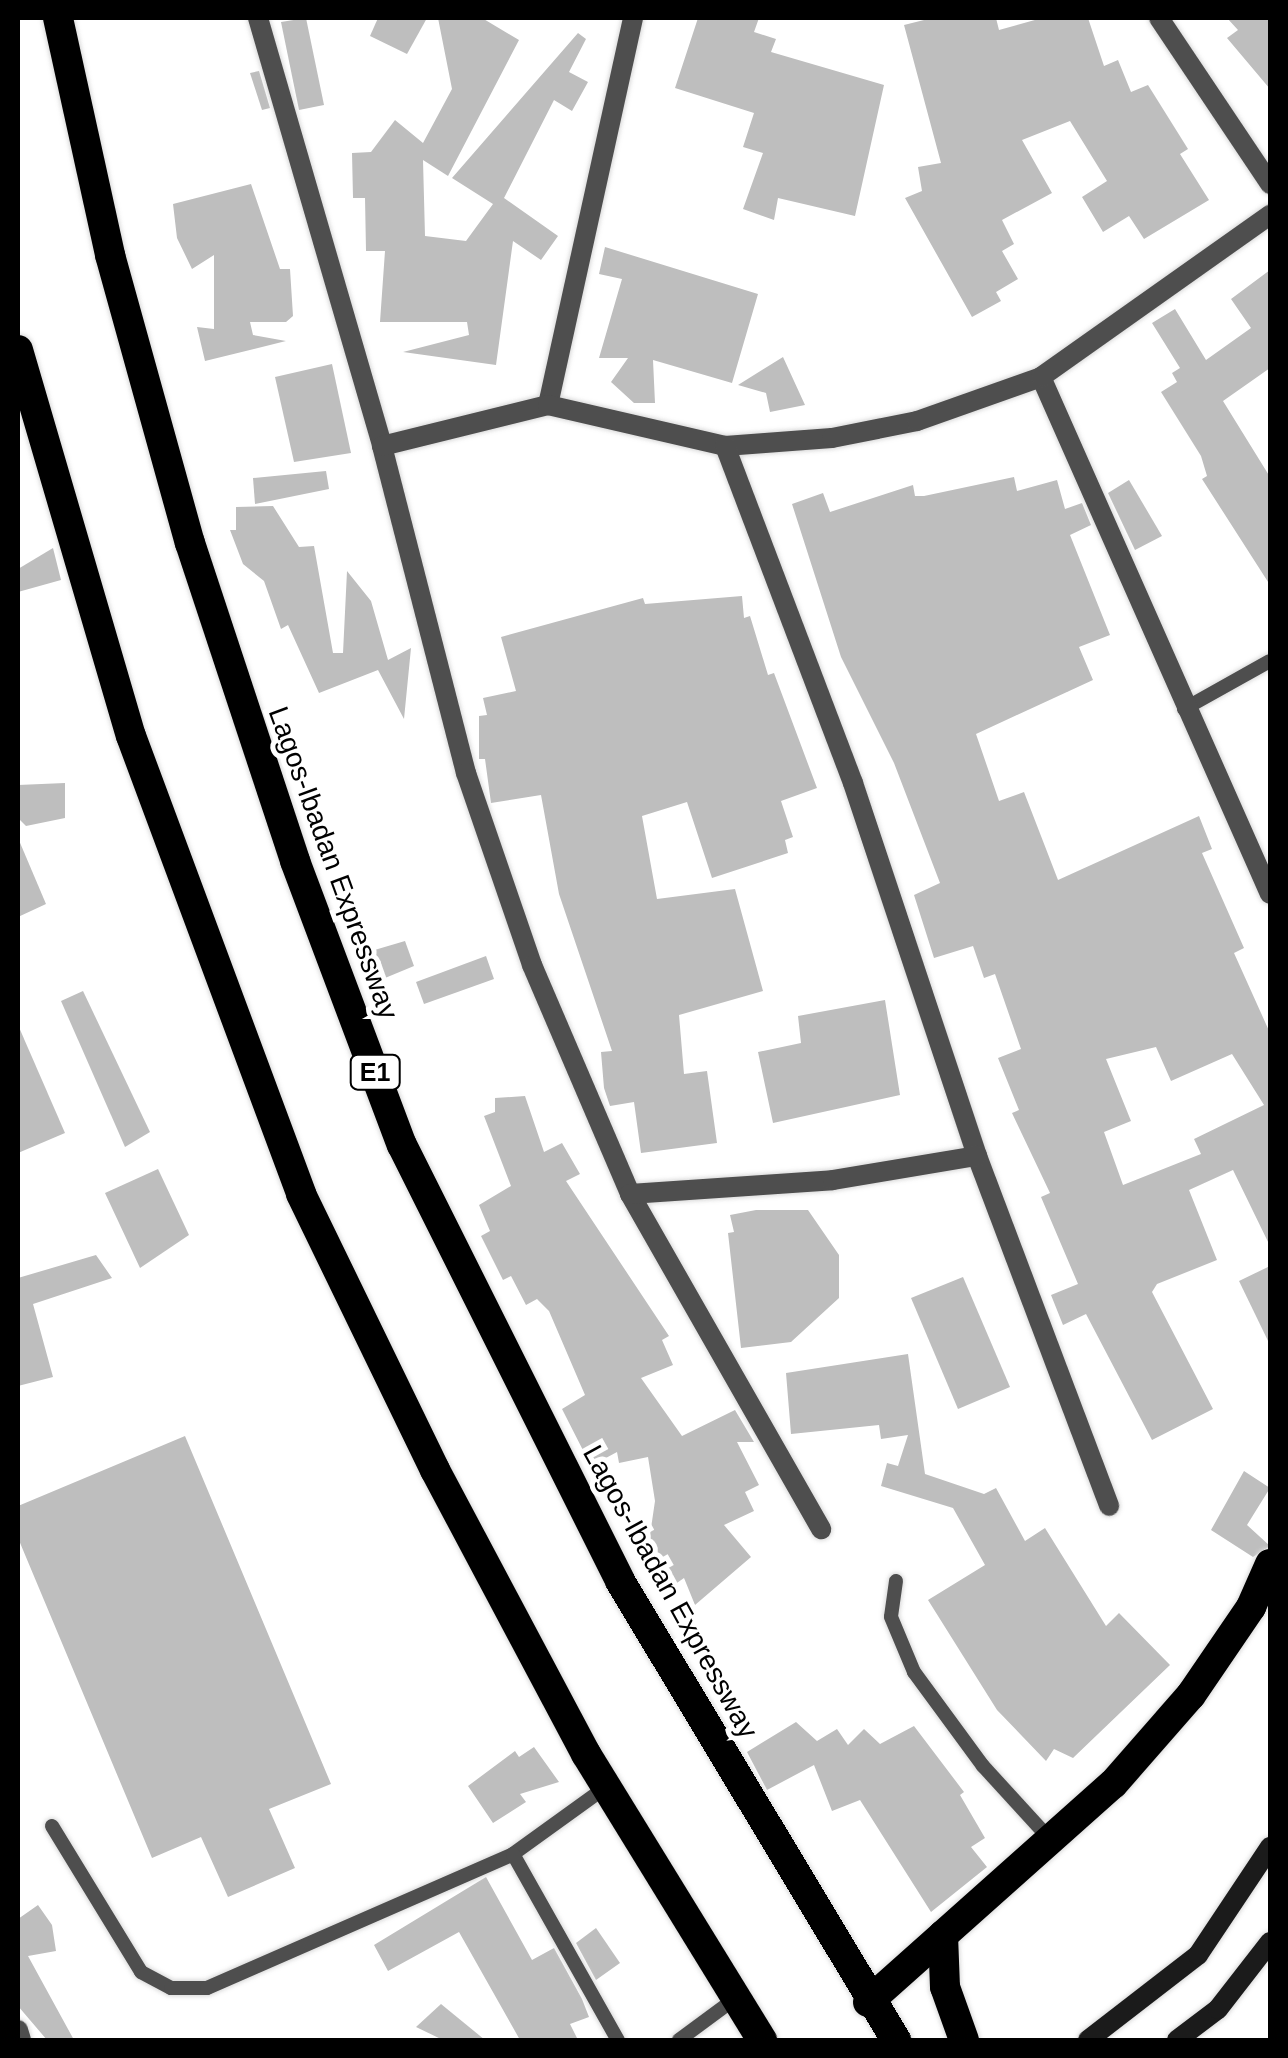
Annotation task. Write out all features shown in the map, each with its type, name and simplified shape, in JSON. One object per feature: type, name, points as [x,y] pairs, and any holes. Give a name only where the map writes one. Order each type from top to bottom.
[{"type":"highway","name":"Lagos-Ibadan Expressway","points":[[58,18],[110,256],[196,562],[295,861],[402,1144],[620,1581],[868,2002],[896,2040]]},
{"type":"highway","points":[[18,350],[131,736],[278,1140],[435,1470],[606,1787],[762,2040]]},
{"type":"highway","points":[[868,2002],[1113,1784],[1191,1695],[1251,1607],[1270,1564]]},
{"type":"highway","points":[[943,1935],[945,1987],[964,2040]]},
{"type":"main road","points":[[1088,2040],[1198,1955],[1270,1847]]},
{"type":"main road","points":[[1177,2040],[1218,2009],[1270,1942]]},
{"type":"street","points":[[258,18],[382,446],[466,773],[573,1071],[630,1194],[821,1529]]},
{"type":"street","points":[[548,405],[633,18]]},
{"type":"street","points":[[1158,18],[1270,184]]},
{"type":"street","points":[[382,446],[548,405],[725,446],[890,427],[1041,377],[1270,215]]},
{"type":"street","points":[[1041,377],[1184,709],[1270,894]]},
{"type":"street","points":[[725,446],[853,784],[977,1156],[1108,1506]]},
{"type":"street","points":[[630,1194],[832,1180],[977,1156]]},
{"type":"street","points":[[18,2030],[21,2040]]},
{"type":"lane","points":[[1184,709],[1270,661]]},
{"type":"lane","points":[[896,1582],[891,1617],[914,1672],[983,1766],[1050,1839]]},
{"type":"lane","points":[[52,1826],[142,1972],[170,1988],[207,1988],[512,1854],[606,1787]]},
{"type":"lane","points":[[512,1854],[618,2040]]},
{"type":"lane","points":[[679,2040],[736,1998]]},
{"type":"building","points":[[306,18],[324,105],[299,110],[281,22]]},
{"type":"building","points":[[378,18],[427,18],[407,54],[370,36]]},
{"type":"building","points":[[438,18],[482,18],[519,40],[448,176],[423,160],[425,236],[466,241],[493,204],[452,178],[578,33],[586,39],[569,72],[588,82],[572,111],[554,100],[504,198],[558,236],[541,260],[513,241],[496,365],[403,352],[469,335],[467,322],[380,322],[385,251],[366,251],[365,198],[353,198],[352,153],[371,152],[395,120],[423,143],[452,89]]},
{"type":"building","points":[[698,18],[759,18],[754,32],[776,39],[771,52],[884,85],[855,216],[778,198],[774,220],[743,209],[763,153],[743,147],[754,113],[675,88]]},
{"type":"building","points":[[932,18],[996,18],[999,30],[1042,18],[1088,18],[1104,66],[1118,60],[1131,92],[1148,85],[1188,149],[1180,154],[1209,200],[1144,239],[1129,216],[1103,232],[1082,197],[1107,181],[1070,121],[1022,140],[1052,193],[1002,220],[1014,244],[1002,251],[1018,279],[996,292],[1001,301],[972,317],[905,198],[922,191],[918,167],[941,163],[904,25]]},
{"type":"building","points":[[1227,18],[1270,18],[1270,89],[1227,38],[1238,30]]},
{"type":"building","points":[[259,71],[270,108],[262,110],[250,73]]},
{"type":"building","points":[[251,184],[280,269],[290,269],[293,316],[286,322],[250,322],[253,335],[286,341],[205,361],[197,327],[214,329],[214,255],[192,269],[177,238],[173,204]]},
{"type":"building","points":[[605,247],[758,294],[732,383],[653,360],[655,403],[634,403],[611,382],[628,358],[599,358],[622,279],[599,274]]},
{"type":"building","points":[[1270,270],[1270,368],[1223,401],[1270,477],[1270,585],[1202,479],[1207,476],[1201,456],[1161,392],[1177,382],[1172,373],[1180,368],[1152,323],[1175,309],[1206,360],[1251,328],[1231,299]]},
{"type":"building","points":[[783,357],[805,405],[770,412],[766,393],[738,385]]},
{"type":"building","points":[[332,364],[351,453],[294,462],[275,377]]},
{"type":"building","points":[[326,471],[329,489],[255,504],[253,478]]},
{"type":"building","points":[[1014,477],[1017,491],[1057,480],[1065,509],[1082,503],[1091,525],[1070,535],[1110,635],[1079,647],[1093,680],[976,734],[999,801],[1024,792],[1058,880],[1199,816],[1212,849],[1202,853],[1244,948],[1234,953],[1270,1033],[1270,1246],[1233,1170],[1189,1190],[1217,1260],[1157,1284],[1152,1292],[1213,1409],[1152,1440],[1086,1314],[1063,1325],[1051,1295],[1078,1284],[1041,1197],[1050,1193],[1012,1113],[1019,1110],[998,1058],[1021,1049],[995,974],[984,978],[973,946],[934,958],[914,895],[940,883],[894,763],[841,657],[792,504],[823,493],[830,512],[913,485],[915,496]],"holes":[[[1156,1047],[1171,1081],[1232,1054],[1264,1105],[1194,1139],[1201,1154],[1123,1185],[1104,1132],[1131,1121],[1106,1059]]]},
{"type":"building","points":[[1129,480],[1162,536],[1135,550],[1108,493]]},
{"type":"building","points":[[273,506],[299,547],[314,546],[333,653],[343,653],[347,571],[371,601],[388,660],[411,648],[404,719],[378,670],[319,693],[288,625],[281,629],[264,581],[243,564],[230,530],[236,530],[236,507]]},
{"type":"building","points":[[53,548],[61,580],[18,592],[18,569]]},
{"type":"building","points":[[742,596],[744,618],[750,616],[768,675],[774,673],[817,788],[781,801],[793,837],[785,840],[788,853],[712,878],[687,802],[642,816],[657,899],[735,889],[763,991],[679,1015],[684,1074],[707,1071],[717,1143],[641,1153],[634,1102],[610,1106],[604,1088],[601,1052],[612,1051],[559,894],[541,795],[491,803],[485,759],[479,759],[479,716],[487,715],[483,698],[516,691],[501,637],[643,598],[645,604]]},
{"type":"building","points":[[65,783],[65,818],[26,826],[18,818],[18,785]]},
{"type":"building","points":[[18,838],[46,904],[18,917]]},
{"type":"building","points":[[405,941],[414,966],[373,983],[361,954]]},
{"type":"building","points":[[486,956],[494,979],[424,1004],[416,982]]},
{"type":"building","points":[[83,991],[150,1132],[125,1147],[61,1001]]},
{"type":"building","points":[[885,1000],[900,1095],[773,1123],[758,1052],[801,1043],[798,1016]]},
{"type":"building","points":[[18,1025],[65,1133],[18,1153]]},
{"type":"building","points":[[525,1096],[544,1152],[562,1143],[580,1174],[566,1181],[669,1336],[662,1340],[673,1365],[641,1378],[682,1436],[735,1410],[754,1442],[737,1442],[759,1485],[745,1492],[754,1511],[724,1525],[751,1557],[695,1605],[684,1578],[674,1585],[641,1541],[650,1535],[655,1501],[648,1457],[619,1463],[617,1452],[591,1466],[562,1409],[585,1395],[549,1311],[537,1299],[526,1305],[511,1276],[503,1280],[481,1236],[490,1231],[479,1205],[511,1186],[484,1116],[495,1112],[495,1098]]},
{"type":"building","points":[[158,1169],[189,1235],[140,1268],[105,1193]]},
{"type":"building","points":[[756,1210],[808,1210],[839,1255],[839,1298],[791,1342],[741,1348],[728,1233],[734,1232],[730,1215]]},
{"type":"building","points":[[96,1255],[112,1278],[33,1304],[53,1377],[18,1386],[18,1278]]},
{"type":"building","points":[[1270,1266],[1270,1345],[1239,1281]]},
{"type":"building","points":[[963,1277],[1010,1387],[958,1409],[911,1298]]},
{"type":"building","points":[[908,1354],[925,1474],[984,1494],[996,1488],[1025,1541],[1045,1528],[1106,1626],[1119,1613],[1170,1665],[1073,1758],[1054,1749],[1046,1761],[997,1710],[928,1600],[985,1565],[953,1508],[881,1486],[887,1463],[898,1466],[908,1435],[881,1439],[879,1425],[791,1434],[786,1373]]},
{"type":"building","points":[[185,1436],[331,1784],[269,1809],[295,1868],[228,1897],[201,1837],[152,1858],[18,1538],[18,1506]]},
{"type":"building","points":[[1244,1471],[1270,1488],[1247,1525],[1270,1546],[1253,1557],[1211,1530]]},
{"type":"building","points":[[796,1722],[817,1741],[837,1729],[848,1745],[864,1729],[880,1744],[914,1726],[964,1792],[960,1795],[985,1838],[971,1847],[987,1867],[931,1912],[860,1800],[832,1811],[814,1765],[767,1790],[747,1752]]},
{"type":"building","points":[[534,1747],[559,1782],[520,1794],[526,1802],[493,1823],[468,1786],[515,1751],[519,1757]]},
{"type":"building","points":[[486,1877],[532,1960],[554,1948],[589,2017],[570,2024],[578,2040],[520,2040],[459,1932],[388,1971],[374,1945]]},
{"type":"building","points":[[38,1905],[52,1925],[56,1951],[28,1956],[74,2040],[47,2040],[18,2006],[18,1919]]},
{"type":"building","points":[[596,1928],[620,1963],[596,1980],[576,1943]]},
{"type":"building","points":[[441,2004],[485,2040],[443,2040],[416,2027]]}]
